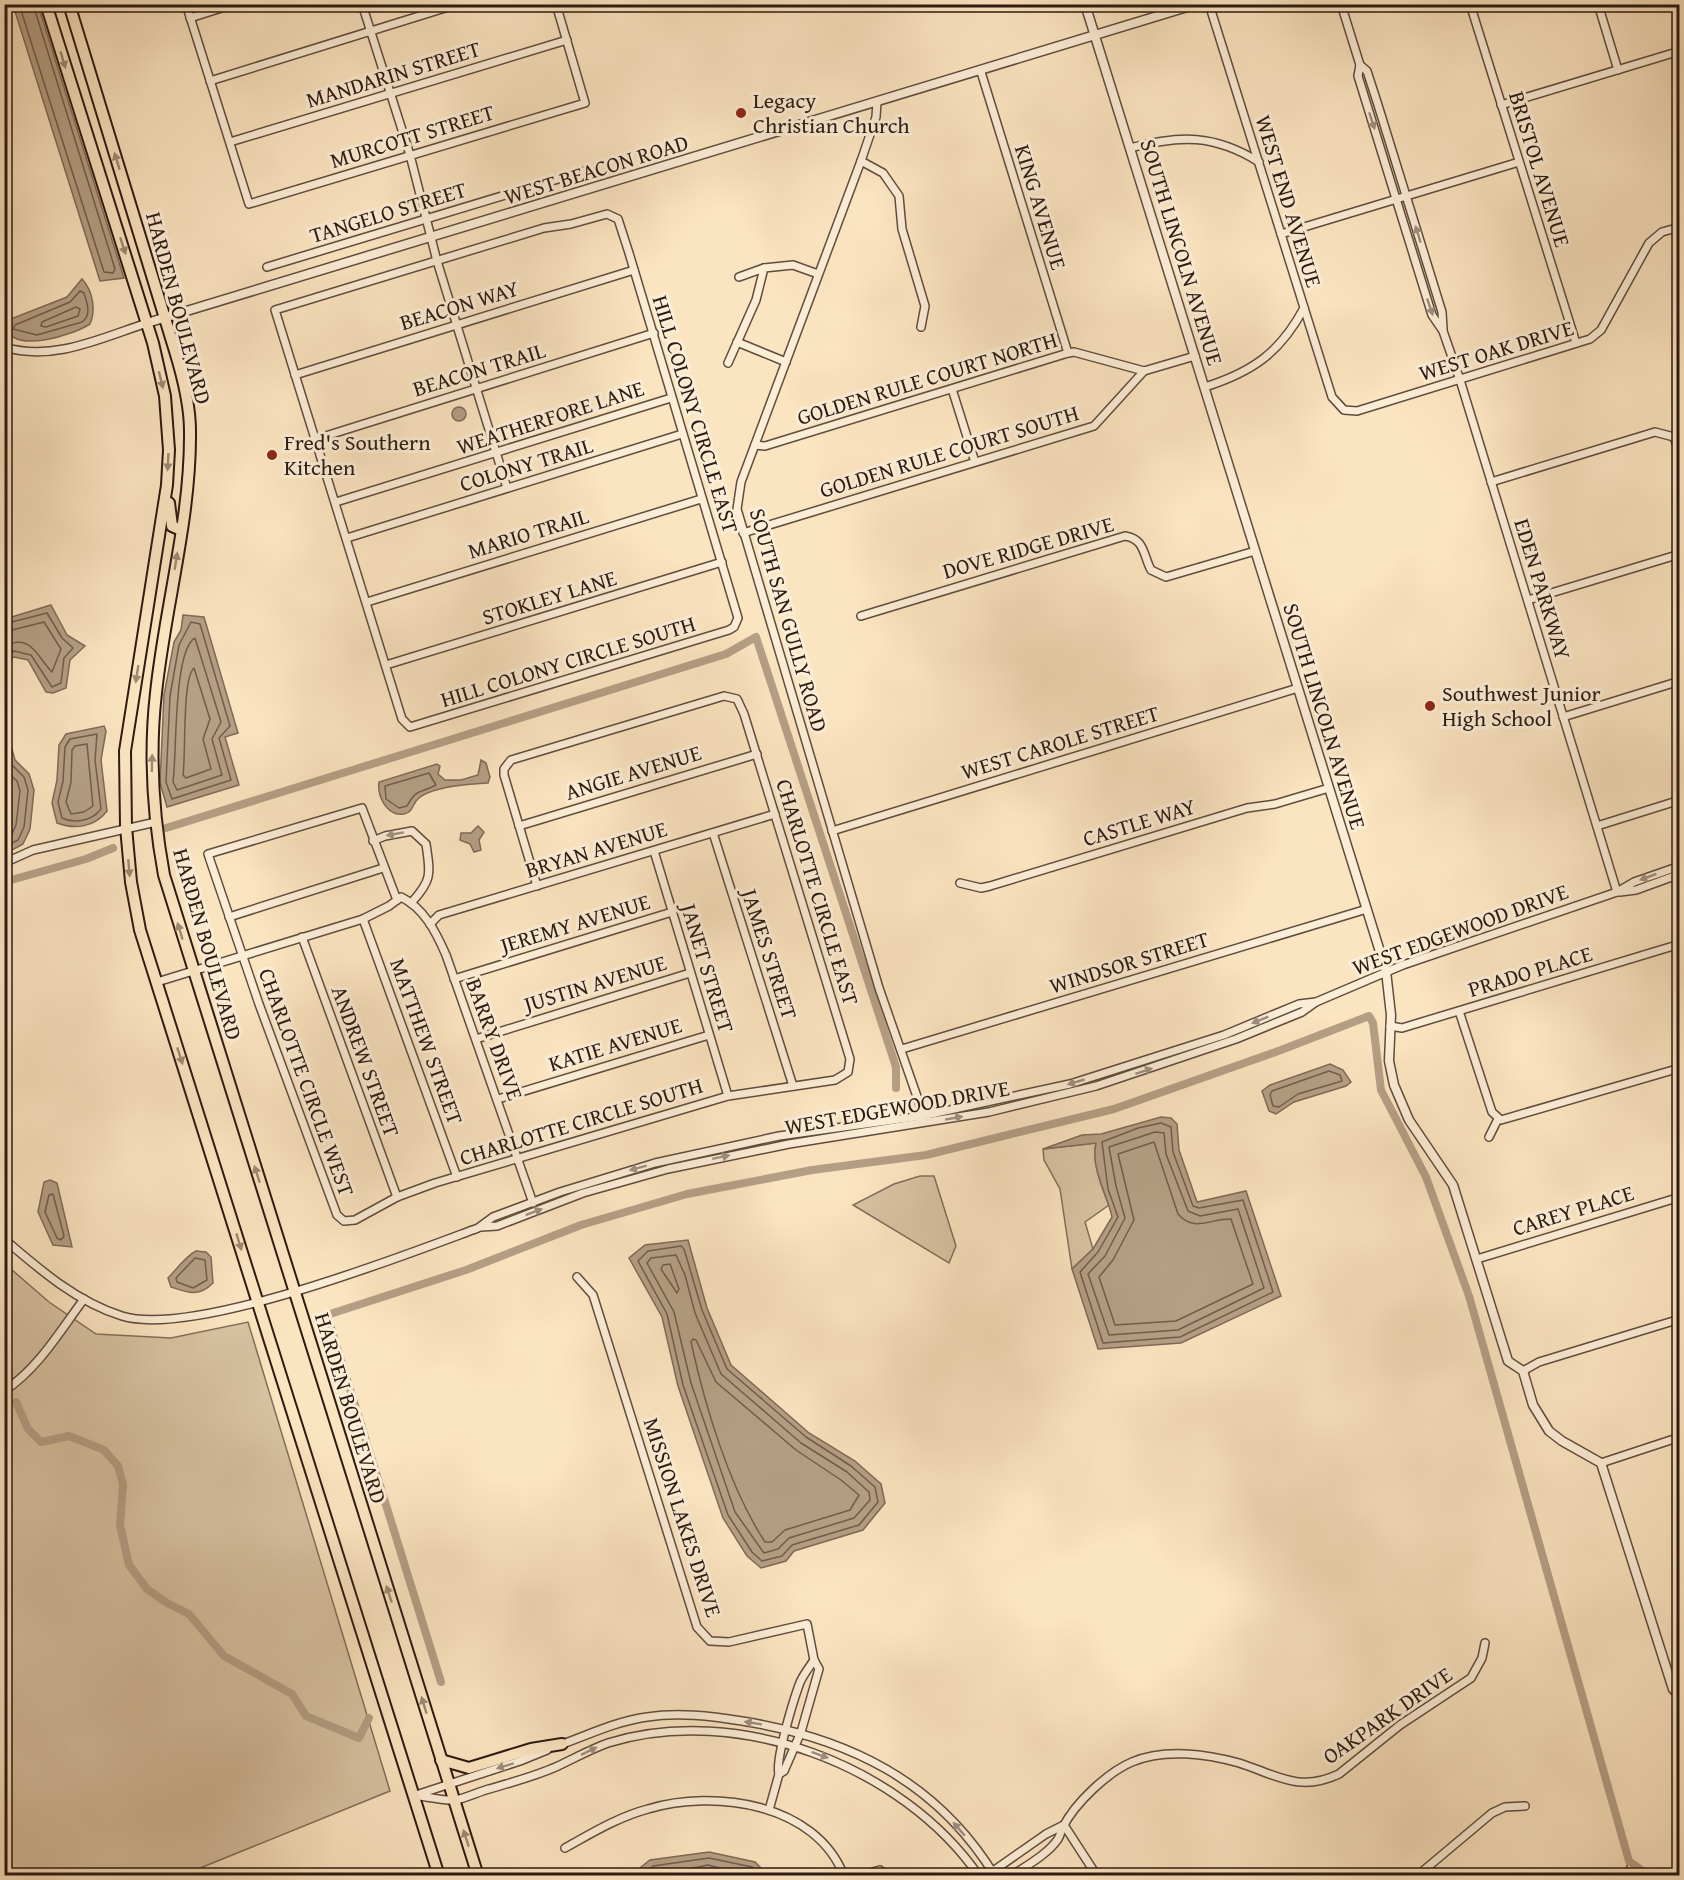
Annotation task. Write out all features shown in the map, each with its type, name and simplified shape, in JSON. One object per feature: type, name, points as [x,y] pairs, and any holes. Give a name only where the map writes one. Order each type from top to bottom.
[{"type":"main road","name":"HARDEN BOULEVARD","points":[[46,4],[147,323],[165,396],[169,450],[167,485],[125,751],[126,827],[131,882],[141,930],[439,1875]]},
{"type":"main road","name":"HARDEN BOULEVARD","points":[[69,4],[185,387],[190,431],[181,530],[155,694],[152,787],[164,875],[478,1875]]},
{"type":"main road","points":[[167,485],[170,495],[170,521],[172,526],[181,530]]},
{"type":"main road","points":[[441,1760],[469,1768],[531,1749],[562,1744]]},
{"type":"street","points":[[186,4],[230,142]]},
{"type":"street","points":[[190,18],[234,4]]},
{"type":"street","points":[[362,4],[392,94],[428,218],[437,261],[507,488]]},
{"type":"street","points":[[210,81],[458,4]]},
{"type":"street","points":[[556,4],[567,40]]},
{"type":"street","name":"SOUTH LINCOLN AVENUE","points":[[1085,4],[1386,971],[1390,1026],[1389,1061],[1398,1096],[1409,1120],[1453,1185],[1508,1361],[1523,1371],[1533,1405],[1542,1422],[1554,1436],[1601,1463]]},
{"type":"street","name":"WEST BEACON ROAD","points":[[4,347],[31,353],[52,353],[981,72],[1197,4]]},
{"type":"street","name":"WEST END AVENUE","points":[[1209,4],[1332,397],[1339,406]]},
{"type":"street","name":"EDEN PARKWAY","points":[[1341,4],[1360,65],[1358,76],[1432,315],[1443,331],[1460,380],[1617,892]]},
{"type":"street","name":"BRISTOL AVENUE","points":[[1470,4],[1576,343]]},
{"type":"street","points":[[1598,4],[1618,70]]},
{"type":"street","name":"MANDARIN STREET","points":[[230,142],[567,40]]},
{"type":"street","name":"MURCOTT STREET","points":[[230,142],[249,204],[585,103],[567,40]]},
{"type":"street","points":[[1501,105],[1680,51]]},
{"type":"street","name":"EDEN PARKWAY","points":[[1360,65],[1367,71],[1442,312],[1443,331]]},
{"type":"street","name":"KING AVENUE","points":[[981,72],[1068,353]]},
{"type":"street","name":"SOUTH SAN GULLY ROAD","points":[[877,102],[876,117],[861,161],[737,500],[743,533],[879,988],[902,1049],[922,1120]]},
{"type":"street","points":[[1130,148],[1162,140],[1199,139],[1222,144],[1259,162]]},
{"type":"street","points":[[861,161],[883,173],[899,196],[902,229],[925,306],[921,327]]},
{"type":"street","points":[[1281,234],[1519,162]]},
{"type":"street","name":"TANGELO STREET","points":[[267,267],[588,170]]},
{"type":"street","name":"HILL COLONY CIRCLE EAST","points":[[437,261],[544,228],[572,224],[607,214],[615,216],[620,224],[670,384],[671,398],[722,562],[738,618],[737,623]]},
{"type":"street","name":"WEST OAK DRIVE","points":[[1339,406],[1349,411],[1357,411],[1590,339],[1601,330],[1649,243],[1662,232],[1680,227]]},
{"type":"street","points":[[386,665],[276,310],[437,261]]},
{"type":"street","points":[[739,277],[764,268],[793,265],[818,274]]},
{"type":"street","points":[[728,363],[756,300],[764,268]]},
{"type":"street","name":"BEACON WAY","points":[[295,375],[634,270]]},
{"type":"street","points":[[1205,387],[1242,374],[1265,358],[1285,337],[1304,308]]},
{"type":"street","name":"BEACON TRAIL","points":[[316,439],[654,333]]},
{"type":"street","points":[[737,342],[786,362]]},
{"type":"street","name":"GOLDEN RULE COURT NORTH","points":[[756,445],[765,446],[1068,353],[1074,352],[1144,371]]},
{"type":"street","points":[[1144,371],[1195,356]]},
{"type":"street","name":"GOLDEN RULE COURT SOUTH","points":[[743,533],[1094,426],[1144,371]]},
{"type":"street","points":[[952,389],[975,462]]},
{"type":"street","name":"WEATHERFORE LANE","points":[[336,502],[671,398]]},
{"type":"street","points":[[1491,482],[1655,432],[1674,437],[1680,455]]},
{"type":"street","name":"COLONY TRAIL","points":[[347,538],[682,434]]},
{"type":"street","name":"MARIO TRAIL","points":[[367,602],[701,499]]},
{"type":"street","name":"DOVE RIDGE DRIVE","points":[[861,616],[1125,536],[1141,544],[1151,570],[1166,577],[1255,551]]},
{"type":"street","points":[[1528,600],[1680,554]]},
{"type":"street","name":"STOKLEY LANE","points":[[386,665],[722,562]]},
{"type":"street","name":"HILL COLONY CIRCLE SOUTH","points":[[386,665],[402,720],[408,726],[414,727],[729,630],[737,623]]},
{"type":"street","points":[[1563,717],[1680,681]]},
{"type":"street","name":"WEST CAROLE STREET","points":[[832,831],[1298,688]]},
{"type":"street","name":"CHARLOTTE CIRCLE EAST","points":[[519,826],[504,770],[511,760],[724,696],[737,699],[757,754],[850,1059],[848,1071],[841,1077]]},
{"type":"street","name":"ANGIE AVENUE","points":[[519,826],[757,754]]},
{"type":"street","name":"CASTLE WAY","points":[[960,883],[981,888],[1247,808],[1275,804],[1329,788]]},
{"type":"street","points":[[1597,826],[1680,800]]},
{"type":"street","name":"CHARLOTTE CIRCLE WEST","points":[[340,1220],[309,1144],[208,854],[362,808],[373,841]]},
{"type":"street","name":"BRYAN AVENUE","points":[[430,924],[439,915],[775,814]]},
{"type":"street","points":[[4,862],[33,850],[156,822]]},
{"type":"street","points":[[519,826],[537,886]]},
{"type":"street","points":[[157,982],[363,919],[397,900],[401,897],[412,902],[430,877],[426,843],[412,831],[385,836],[373,841],[397,900]]},
{"type":"street","name":"JAMES STREET","points":[[713,833],[793,1086]]},
{"type":"street","name":"JANET STREET","points":[[654,851],[728,1096]]},
{"type":"street","name":"WEST EDGEWOOD DRIVE","points":[[4,1239],[40,1270],[84,1299],[124,1317],[176,1318],[257,1301],[344,1276],[478,1228],[497,1226],[583,1193],[668,1169],[922,1120],[1080,1081],[1224,1035],[1299,1004],[1316,1002],[1386,971],[1617,892],[1635,882],[1680,866]]},
{"type":"street","points":[[229,917],[382,867]]},
{"type":"street","name":"WEST EDGEWOOD DRIVE","points":[[1617,892],[1636,890],[1680,875]]},
{"type":"street","name":"BARRY DRIVE","points":[[412,902],[430,924],[454,979],[533,1203]]},
{"type":"street","name":"WINDSOR STREET","points":[[902,1049],[1366,909]]},
{"type":"street","name":"JEREMY AVENUE","points":[[454,979],[672,912]]},
{"type":"street","name":"MATTHEW STREET","points":[[363,919],[457,1177]]},
{"type":"street","name":"ANDREW STREET","points":[[302,937],[397,1197]]},
{"type":"street","name":"PRADO PLACE","points":[[1390,1026],[1402,1028],[1680,944]]},
{"type":"street","name":"JUSTIN AVENUE","points":[[476,1038],[690,973]]},
{"type":"street","points":[[1459,1011],[1488,1104],[1498,1119],[1506,1120],[1680,1068]]},
{"type":"street","name":"KATIE AVENUE","points":[[498,1099],[709,1035]]},
{"type":"street","name":"CHARLOTTE CIRCLE SOUTH","points":[[340,1220],[355,1220],[397,1197],[457,1177],[728,1096],[841,1077]]},
{"type":"street","points":[[1489,1137],[1498,1119]]},
{"type":"street","name":"WEST EDGEWOOD DRIVE","points":[[478,1228],[494,1217],[599,1179],[716,1149],[780,1136],[922,1120]]},
{"type":"street","name":"CAREY PLACE","points":[[1477,1258],[1680,1197]]},
{"type":"street","name":"MISSION LAKES DRIVE","points":[[576,1277],[592,1295],[697,1627],[710,1641],[729,1642],[807,1624],[814,1660],[819,1669],[801,1732],[784,1771],[779,1774]]},
{"type":"street","points":[[4,1391],[15,1384],[45,1353],[84,1299]]},
{"type":"street","points":[[1523,1371],[1539,1362],[1680,1319]]},
{"type":"street","points":[[1680,1437],[1601,1463],[1673,1689],[1680,1696]]},
{"type":"street","name":"OAKPARK DRIVE","points":[[1011,1875],[1057,1840],[1064,1825],[1107,1776],[1143,1758],[1198,1755],[1239,1763],[1292,1782],[1304,1783],[1328,1779],[1347,1769],[1400,1725],[1471,1678],[1482,1659],[1485,1643]]},
{"type":"street","name":"MISSION LAKES DRIVE","points":[[769,1810],[779,1774],[782,1742],[800,1683],[814,1660]]},
{"type":"street","points":[[796,1696],[811,1700]]},
{"type":"street","points":[[413,1796],[520,1761],[621,1722],[650,1716],[701,1716],[788,1728],[856,1751],[900,1777],[951,1819],[991,1874]]},
{"type":"street","points":[[413,1796],[454,1800],[535,1775],[594,1748],[625,1739],[691,1732],[736,1734],[795,1746],[837,1762],[883,1787],[944,1835],[979,1875]]},
{"type":"street","points":[[565,1848],[615,1821],[666,1804],[705,1801],[769,1810],[817,1836],[838,1861],[844,1875]]},
{"type":"street","points":[[1417,1875],[1492,1813],[1505,1807],[1525,1806]]},
{"type":"street","points":[[1064,1825],[1097,1875]]},
{"type":"street","name":"OAKPARK DRIVE","points":[[991,1874],[1028,1846],[1064,1825]]},
{"type":"street","points":[[1028,1846],[1038,1856]]},
{"type":"street","points":[[858,1875],[880,1870]]},
{"type":"shaded area","points":[[1096,1143],[1097,1167],[1109,1205],[1085,1222],[1093,1249],[1072,1269],[1060,1189],[1044,1160],[1043,1149]]},
{"type":"shaded area","points":[[920,1176],[934,1176],[956,1246],[949,1263],[853,1205],[894,1184]]},
{"type":"shaded area","points":[[4,1263],[49,1302],[96,1334],[171,1338],[248,1322],[390,1791],[183,1875],[5,1875]]},
{"type":"water","points":[[13,5],[38,5],[124,278],[100,281]]},
{"type":"water","points":[[82,279],[89,289],[92,301],[93,313],[90,324],[71,333],[44,340],[31,341],[10,335],[5,326],[8,320],[67,297]]},
{"type":"water","points":[[459,407],[464,409],[466,414],[464,419],[459,421],[454,419],[452,414],[454,409]]},
{"type":"water","points":[[51,605],[67,635],[85,646],[70,660],[66,688],[53,693],[46,692],[28,660],[14,657],[4,664],[5,619]]},
{"type":"water","points":[[183,615],[204,617],[238,733],[225,737],[239,785],[167,807],[160,783],[164,695],[174,642],[181,630]]},
{"type":"water","points":[[5,724],[15,760],[29,774],[34,790],[30,829],[23,844],[5,854]]},
{"type":"water","points":[[104,726],[106,731],[101,760],[107,811],[97,821],[84,826],[57,823],[52,803],[57,780],[59,745],[66,734]]},
{"type":"water","points":[[481,760],[486,763],[490,777],[488,783],[452,786],[433,791],[419,798],[410,811],[404,814],[393,812],[384,804],[379,782],[437,764],[440,766],[438,774],[445,780],[461,780],[478,775]]},
{"type":"water","points":[[478,826],[484,832],[479,840],[481,850],[474,852],[470,844],[460,840],[461,833],[471,833]]},
{"type":"water","points":[[1330,1064],[1343,1070],[1351,1082],[1346,1086],[1294,1102],[1276,1114],[1269,1111],[1262,1091],[1270,1085]]},
{"type":"water","points":[[1161,1117],[1171,1118],[1177,1124],[1179,1150],[1197,1202],[1246,1191],[1281,1296],[1181,1343],[1098,1349],[1072,1269],[1093,1249],[1112,1217],[1097,1171],[1096,1143],[1043,1149],[1082,1135],[1101,1134]]},
{"type":"water","points":[[50,1180],[57,1183],[72,1247],[53,1245],[38,1212],[44,1182]]},
{"type":"water","points":[[688,1240],[707,1308],[731,1365],[809,1433],[855,1461],[881,1484],[885,1503],[863,1530],[794,1551],[786,1561],[761,1568],[747,1556],[723,1518],[678,1386],[662,1317],[629,1258],[645,1245]]},
{"type":"water","points":[[196,1251],[206,1252],[211,1257],[213,1283],[198,1292],[171,1287],[168,1278]]},
{"type":"water","points":[[709,1852],[755,1862],[768,1875],[631,1875],[650,1860]]},
{"type":"waterway","points":[[166,828],[726,654],[756,637],[896,1067],[896,1088]]},
{"type":"waterway","points":[[4,882],[86,859],[113,848]]},
{"type":"waterway","points":[[441,1682],[327,1315],[466,1270],[581,1225],[687,1194],[812,1170],[926,1155],[1114,1109],[1369,1016],[1373,1023],[1381,1090],[1426,1177],[1469,1296],[1629,1861],[1649,1876]]},
{"type":"waterway","points":[[16,1402],[28,1429],[41,1442],[69,1436],[104,1450],[118,1466],[123,1485],[120,1525],[129,1565],[147,1589],[167,1603],[189,1614],[224,1656],[292,1694],[306,1716],[359,1738],[369,1718]]},
{"type":"waterway","points":[[1623,1876],[1629,1861]]},
{"type":"place","name":"Legacy Christian Church","points":[[741,113]]},
{"type":"place","name":"Fred's Southern Kitchen","points":[[272,455]]},
{"type":"place","name":"Southwest Junior High School","points":[[1430,706]]}]
